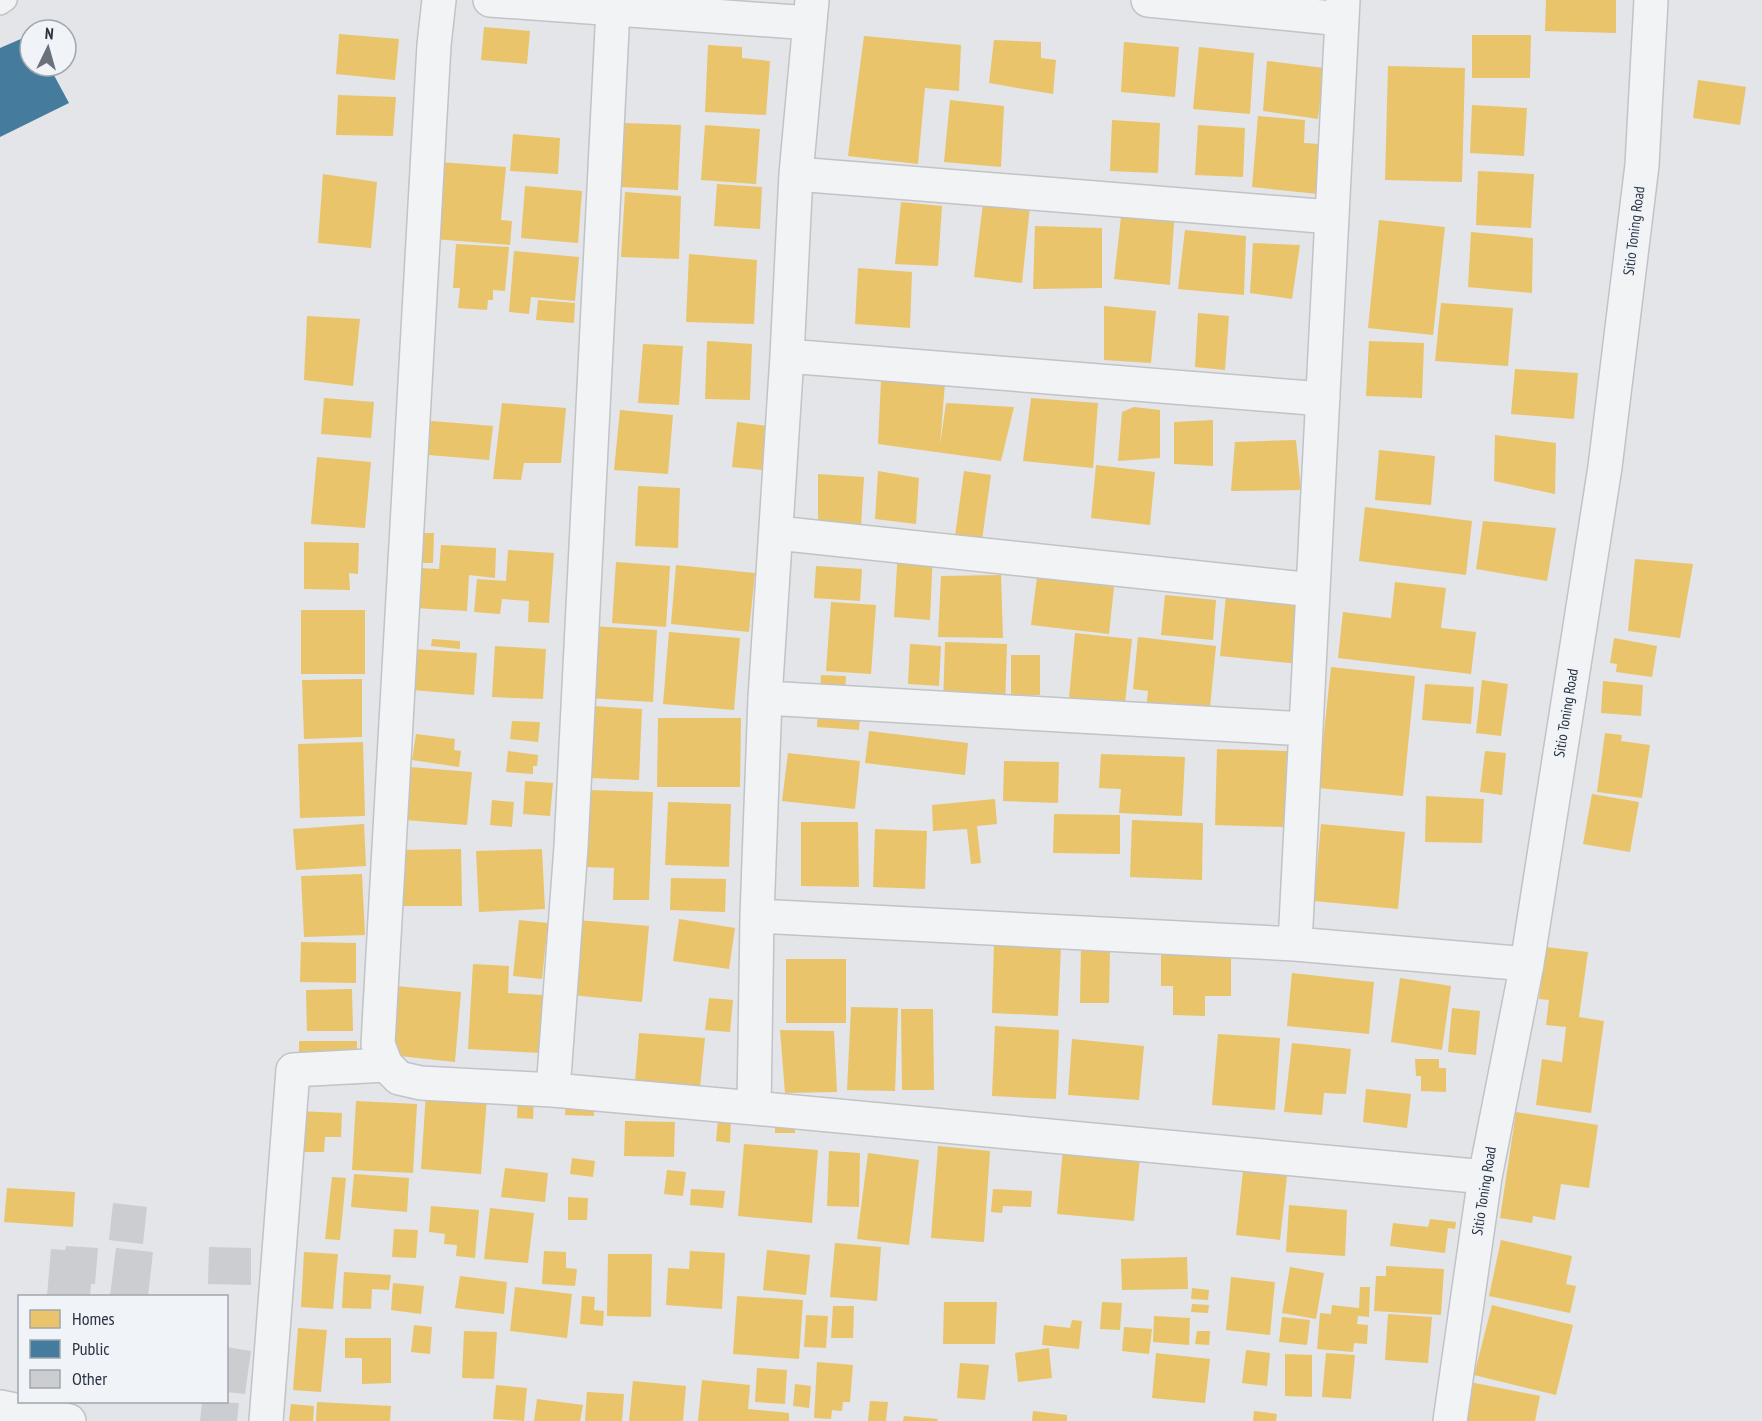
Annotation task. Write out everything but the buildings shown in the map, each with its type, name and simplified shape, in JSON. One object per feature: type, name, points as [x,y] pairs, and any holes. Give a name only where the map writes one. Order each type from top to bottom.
[{"type":"street","points":[[439,0],[378,1044],[386,1065],[399,1078],[421,1083],[553,1090],[1485,1177]]},
{"type":"street","points":[[490,0],[613,9],[811,11],[796,174],[777,533],[765,698],[757,916],[754,1108]]},
{"type":"street","points":[[1148,0],[1342,10],[1295,944]]},
{"type":"street","name":"Sitio Toning Road","points":[[1450,1421],[1485,1177],[1527,964],[1605,467],[1642,165],[1651,0]]},
{"type":"street","points":[[553,1090],[571,847],[613,9]]},
{"type":"street","points":[[796,174],[1332,218]]},
{"type":"street","points":[[787,356],[1323,399]]},
{"type":"street","points":[[777,533],[1313,590]]},
{"type":"street","points":[[765,698],[1306,729]]},
{"type":"street","points":[[757,916],[1295,944],[1527,964]]},
{"type":"street","points":[[266,1421],[293,1070],[386,1065]]},
{"type":"street","points":[[0,1407],[69,1421]]},
{"type":"lane","points":[[0,4],[6,0]]}]
